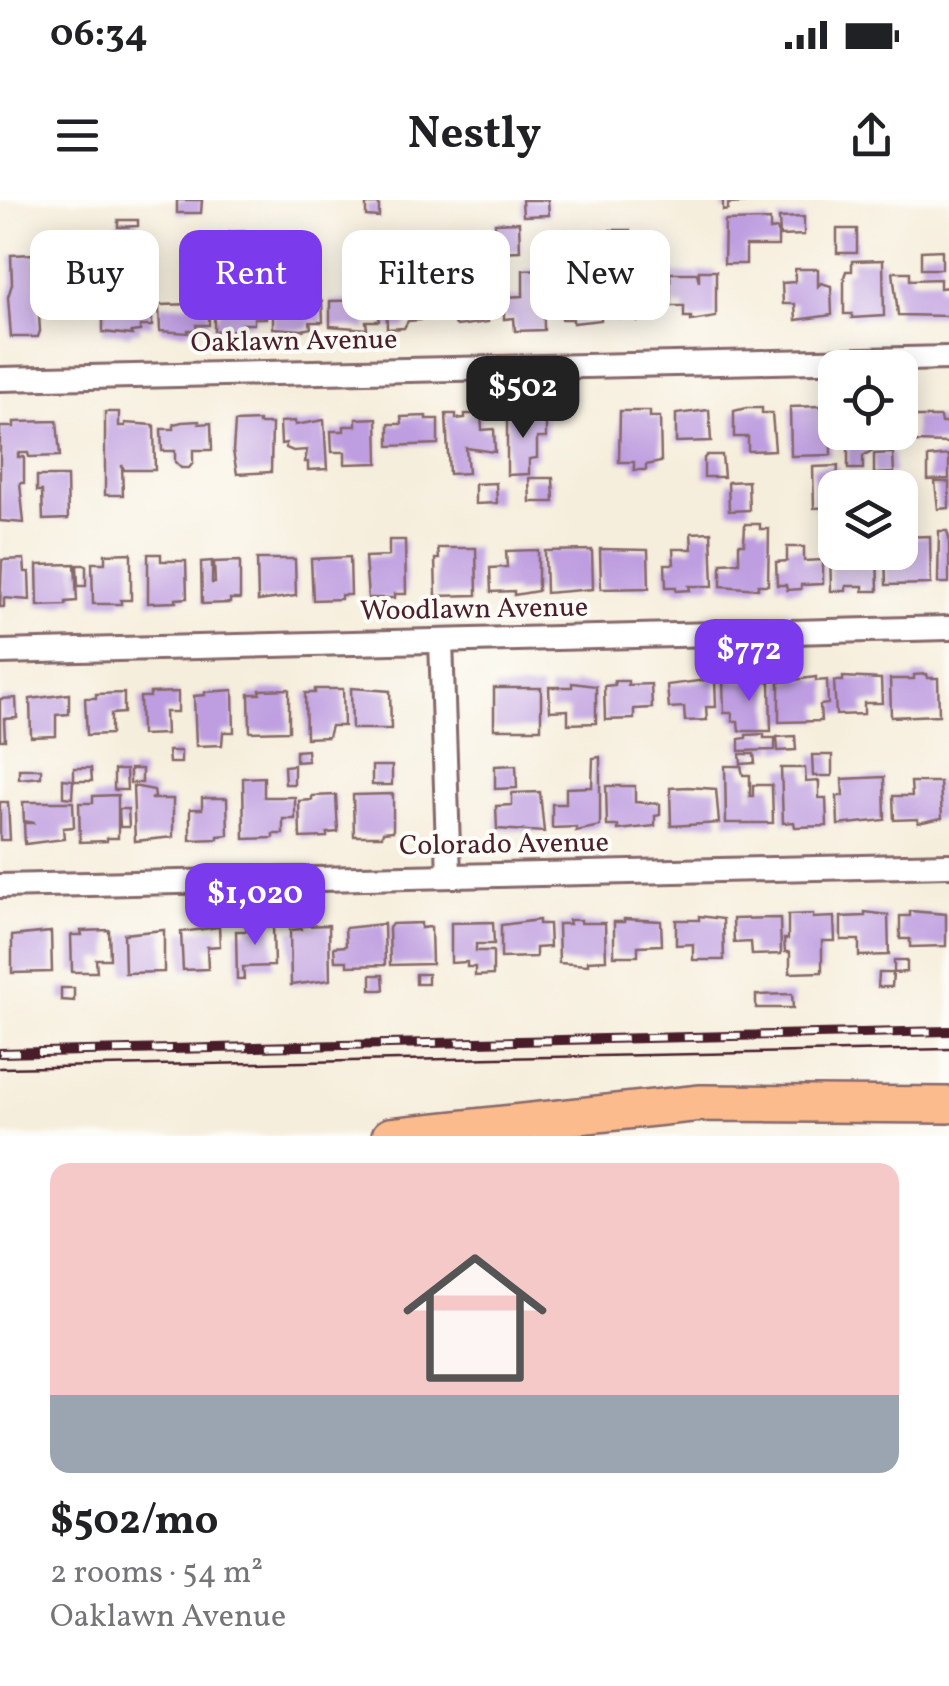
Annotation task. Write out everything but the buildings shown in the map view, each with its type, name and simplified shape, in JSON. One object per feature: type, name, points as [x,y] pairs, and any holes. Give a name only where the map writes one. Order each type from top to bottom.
[{"type":"highway","points":[[390,1136],[700,1103],[949,1105]]},
{"type":"street","name":"Oaklawn Avenue","points":[[0,378],[949,358]]},
{"type":"street","name":"Woodlawn Avenue","points":[[0,652],[949,628]]},
{"type":"street","points":[[441,640],[449,876]]},
{"type":"street","name":"Colorado Avenue","points":[[0,886],[949,865]]},
{"type":"tram line","points":[[0,1068],[949,1049]]},
{"type":"railway","points":[[0,1053],[949,1031]]}]
